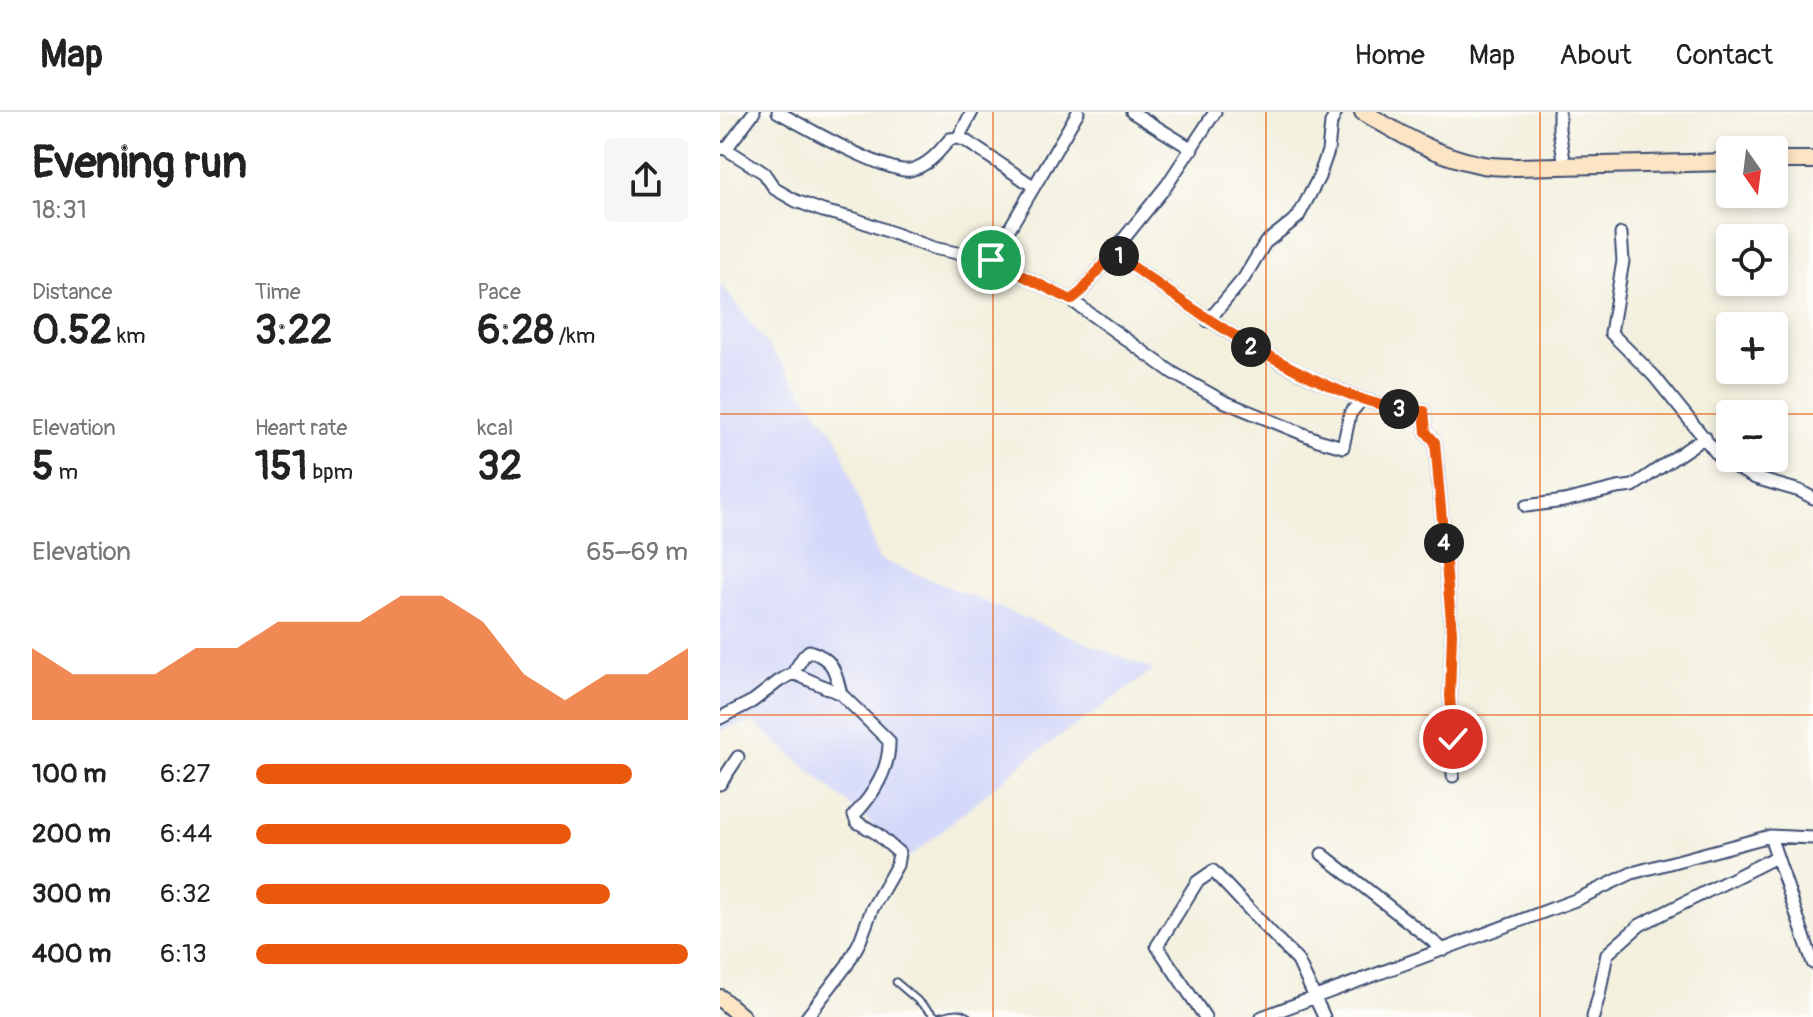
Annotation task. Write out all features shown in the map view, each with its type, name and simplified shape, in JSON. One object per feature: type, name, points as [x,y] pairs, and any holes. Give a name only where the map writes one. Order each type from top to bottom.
[{"type":"street","points":[[754,112],[723,148],[764,173],[775,189],[796,201],[933,248],[991,260],[1071,300],[1173,373],[1223,401],[1318,440],[1343,447],[1350,414],[1362,399]]},
{"type":"street","points":[[778,112],[848,149],[907,171],[922,166],[950,139],[958,138],[1033,186]]},
{"type":"street","points":[[958,138],[972,112]]},
{"type":"street","points":[[991,260],[1078,112]]},
{"type":"street","points":[[1132,112],[1192,149]]},
{"type":"street","points":[[1071,300],[1081,292],[1167,185],[1215,112]]},
{"type":"street","points":[[1208,321],[1244,278],[1265,243],[1298,217],[1319,177],[1336,112]]},
{"type":"street","points":[[1363,112],[1415,143],[1481,165],[1716,162]]},
{"type":"street","points":[[1559,112],[1565,166]]},
{"type":"street","points":[[1788,160],[1813,160]]},
{"type":"street","points":[[1621,234],[1623,261],[1611,333],[1654,376],[1722,460],[1755,478],[1813,498]]},
{"type":"street","points":[[1113,252],[1208,321],[1286,366],[1355,397],[1408,411],[1424,411],[1426,432],[1435,442],[1452,632],[1450,696],[1453,776]]},
{"type":"street","points":[[1526,506],[1633,486],[1705,437]]},
{"type":"street","points":[[720,718],[753,701],[793,673],[809,651],[827,659],[834,668],[841,694]]},
{"type":"street","points":[[793,673],[841,694],[889,741],[890,757],[867,802],[854,817],[899,853],[897,865],[872,909],[847,965],[807,1017]]},
{"type":"street","points":[[720,784],[738,757]]},
{"type":"street","points":[[1770,836],[1813,963]]},
{"type":"street","points":[[1262,1017],[1578,899],[1632,873],[1770,836],[1813,838]]},
{"type":"street","points":[[1322,854],[1444,950]]},
{"type":"street","points":[[1593,1017],[1607,954],[1640,925],[1776,857]]},
{"type":"street","points":[[1205,1017],[1157,946],[1197,882],[1213,871],[1298,961],[1324,1017]]},
{"type":"street","points":[[722,1002],[742,1017]]},
{"type":"lane","points":[[896,982],[937,1017],[956,1012],[968,1017]]},
{"type":"shaded area","points":[[720,282],[837,437],[879,559],[1154,670],[1028,759],[910,857],[753,722],[720,731]]},
{"type":"route","points":[[991,260],[1071,300],[1113,252],[1208,321],[1300,373],[1355,397],[1408,411],[1424,411],[1426,432],[1435,442],[1443,527],[1452,632],[1450,696],[1453,739]]}]
